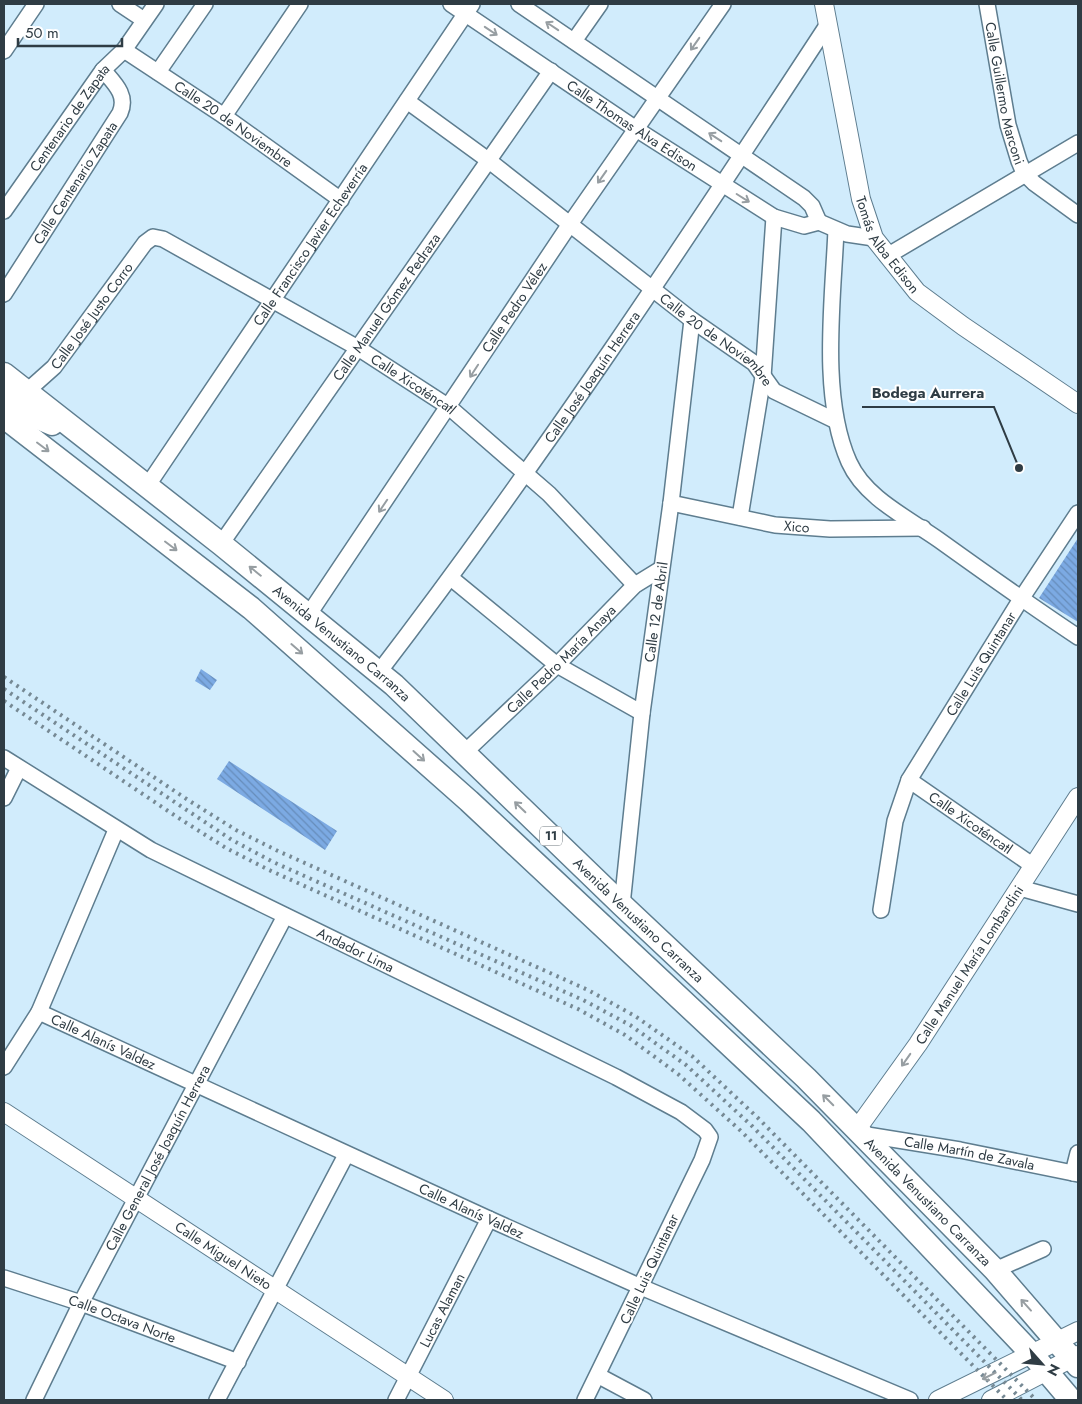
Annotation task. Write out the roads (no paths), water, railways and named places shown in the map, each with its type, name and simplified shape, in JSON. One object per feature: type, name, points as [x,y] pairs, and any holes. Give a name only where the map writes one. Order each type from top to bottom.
[{"type":"main road","name":"Avenida Venustiano Carranza","points":[[4,374],[148,485],[379,672],[622,905],[767,1039],[995,1270],[1073,1356]]},
{"type":"main road","points":[[4,395],[43,421],[77,430]]},
{"type":"main road","name":"Avenida Venustiano Carranza","points":[[4,417],[251,608],[456,789],[810,1121],[1032,1354],[1071,1400]]},
{"type":"street","points":[[4,51],[36,4]]},
{"type":"street","points":[[120,4],[144,20]]},
{"type":"street","name":"Centenario de Zapata","points":[[4,212],[103,70],[124,50],[156,4]]},
{"type":"street","points":[[158,72],[204,4]]},
{"type":"street","points":[[224,116],[300,4]]},
{"type":"street","name":"Calle Thomas Alva Edison","points":[[451,4],[468,8],[551,71],[636,129],[774,217],[791,224],[804,226],[819,222]]},
{"type":"street","points":[[519,4],[804,198],[812,206],[819,222],[836,230],[857,236],[874,238]]},
{"type":"street","points":[[574,41],[600,4]]},
{"type":"street","name":"Calle Pedro Vélez","points":[[309,614],[449,408],[570,224],[723,4]]},
{"type":"street","name":"Tomás Alba Edison","points":[[824,4],[861,199],[874,238],[917,292],[1078,404]]},
{"type":"street","name":"Calle Guillermo Marconi","points":[[986,4],[1008,125],[1024,173],[1078,215]]},
{"type":"street","name":"Calle Francisco Javier Echeverría","points":[[148,485],[273,302],[468,8]]},
{"type":"street","name":"Calle José Joaquín Herrera","points":[[379,672],[451,578],[525,475],[654,289],[828,24]]},
{"type":"street","name":"Calle 20 de Noviembre","points":[[124,50],[224,116],[341,200]]},
{"type":"street","name":"Calle Centenario Zapata","points":[[4,294],[120,113],[124,100],[103,70]]},
{"type":"street","name":"Calle Manuel Gómez Pedraza","points":[[221,544],[551,71]]},
{"type":"street","name":"Calle 20 de Noviembre","points":[[407,101],[488,160],[692,320],[754,363],[774,391],[836,421]]},
{"type":"street","points":[[887,256],[1024,173],[1078,143]]},
{"type":"street","points":[[740,517],[763,377],[774,217]]},
{"type":"street","points":[[836,230],[831,368],[832,396],[836,421],[849,461],[858,478],[874,494],[1021,599],[1078,637]]},
{"type":"street","name":"Calle Xicoténcatl","points":[[152,236],[188,251],[273,302],[358,348],[449,408],[549,494],[634,585]]},
{"type":"street","name":"Calle José Justo Corro","points":[[26,392],[54,367],[136,254],[152,236]]},
{"type":"street","name":"Calle 12 de Abril","points":[[622,905],[642,713],[671,503],[692,320]]},
{"type":"street","name":"Xico","points":[[671,503],[775,524],[830,529],[923,528]]},
{"type":"street","name":"Calle Luis Quintanar","points":[[882,910],[895,821],[909,780],[918,762],[1021,599],[1078,513]]},
{"type":"street","name":"Calle Pedro María Anaya","points":[[464,753],[557,665],[634,585],[661,569]]},
{"type":"street","points":[[451,578],[557,665],[642,713]]},
{"type":"street","name":"Andador Lima","points":[[4,758],[116,830],[151,850],[616,1077],[681,1112],[705,1130],[710,1137]]},
{"type":"street","points":[[4,798],[19,768]]},
{"type":"street","name":"Calle Xicoténcatl","points":[[909,780],[1032,865]]},
{"type":"street","name":"Calle Manuel María Lombardini","points":[[859,1132],[1078,797]]},
{"type":"street","points":[[4,1067],[39,1012],[116,830]]},
{"type":"street","points":[[1020,888],[1078,904]]},
{"type":"street","name":"Calle General José Joaquín Herrera","points":[[34,1400],[81,1303],[285,916]]},
{"type":"street","name":"Calle Alanís Valdez","points":[[39,1012],[488,1219],[641,1287],[910,1400]]},
{"type":"street","name":"Calle Miguel Nieto","points":[[4,1112],[444,1400]]},
{"type":"street","name":"Calle Martín de Zavala","points":[[859,1132],[960,1150],[1076,1174]]},
{"type":"street","name":"Calle Luis Quintanar","points":[[585,1400],[702,1160],[710,1137]]},
{"type":"street","points":[[1076,1174],[1078,1153]]},
{"type":"street","points":[[218,1400],[346,1155]]},
{"type":"street","name":"Lucas Alaman","points":[[396,1400],[488,1219]]},
{"type":"street","points":[[995,1270],[1043,1248]]},
{"type":"street","name":"Calle Octava Norte","points":[[4,1278],[81,1303],[238,1362]]},
{"type":"street","points":[[990,1400],[1073,1356],[1078,1331]]},
{"type":"street","points":[[938,1400],[1032,1354],[1073,1356]]},
{"type":"street","points":[[598,1376],[644,1400]]},
{"type":"railway","points":[[4,677],[236,830],[278,851],[588,990],[635,1016],[692,1056],[758,1118],[1036,1400]]},
{"type":"railway","points":[[4,689],[232,840],[273,862],[583,1000],[630,1025],[686,1065],[752,1126],[1022,1400]]},
{"type":"railway","points":[[4,701],[226,848],[269,870],[578,1009],[625,1035],[678,1074],[742,1132],[1007,1400]]},
{"type":"place","name":"Bodega Aurrera","points":[[1019,468]]}]
